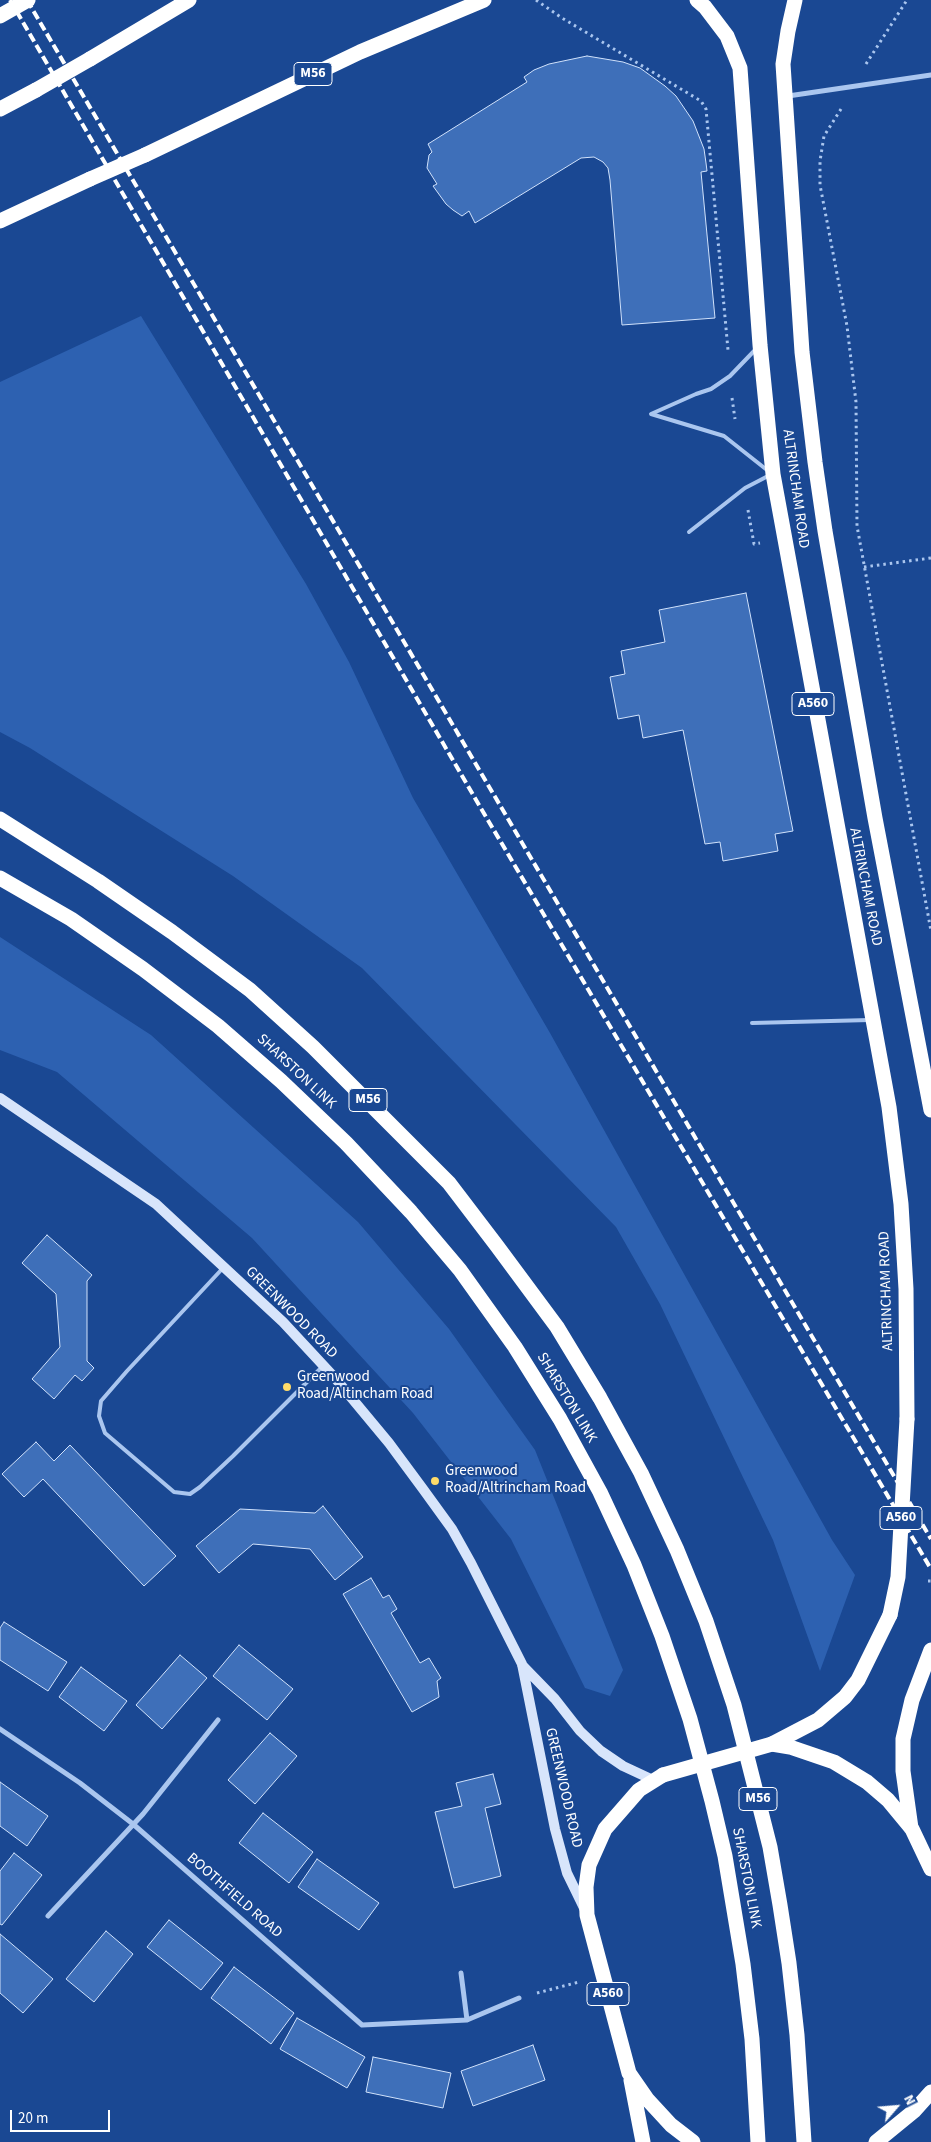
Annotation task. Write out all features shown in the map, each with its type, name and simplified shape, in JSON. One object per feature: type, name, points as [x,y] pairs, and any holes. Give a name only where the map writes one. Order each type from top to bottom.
[{"type":"highway","points":[[0,16],[28,0]]},
{"type":"highway","points":[[0,109],[90,59],[189,0]]},
{"type":"highway","name":"M56","points":[[0,221],[145,155],[360,52],[484,0]]},
{"type":"highway","name":"ALTRINCHAM ROAD","points":[[696,0],[705,7],[727,36],[740,68],[760,345],[772,474],[888,1107],[901,1204],[906,1289],[907,1419],[898,1577],[890,1615],[858,1680],[845,1697],[818,1720],[772,1744]]},
{"type":"highway","name":"ALTRINCHAM ROAD","points":[[796,0],[788,31],[783,64],[802,352],[825,532],[875,818],[931,1110]]},
{"type":"highway","name":"SHARSTON LINK","points":[[0,819],[98,881],[250,990],[313,1047],[449,1183],[557,1328],[642,1473],[677,1550],[706,1621],[734,1705],[770,1847],[789,1963],[798,2035],[804,2142]]},
{"type":"highway","name":"SHARSTON LINK","points":[[0,878],[71,919],[144,969],[196,1008],[281,1081],[346,1143],[411,1212],[460,1270],[515,1347],[560,1420],[600,1492],[634,1565],[662,1636],[690,1719],[725,1856],[744,1964],[752,2040],[758,2142]]},
{"type":"highway","name":"A560","points":[[912,1829],[903,1771],[903,1739],[912,1700],[931,1650]]},
{"type":"highway","name":"A560","points":[[643,2142],[629,2073],[587,1915],[586,1887],[589,1864],[605,1829],[639,1790],[658,1777],[772,1744],[790,1747],[834,1762],[852,1771],[888,1800],[912,1829],[931,1869]]},
{"type":"highway","name":"A560","points":[[629,2073],[647,2098],[665,2118],[693,2142]]},
{"type":"highway","points":[[876,2142],[914,2111],[931,2092]]},
{"type":"street","points":[[785,97],[931,75]]},
{"type":"street","name":"GREENWOOD ROAD","points":[[0,1098],[156,1204],[283,1322],[389,1443],[452,1529],[488,1593],[522,1664],[555,1829],[567,1873],[587,1915]]},
{"type":"street","name":"GREENWOOD ROAD","points":[[522,1664],[555,1699],[580,1731],[601,1751],[623,1766],[658,1777]]},
{"type":"street","points":[[48,1916],[133,1824],[218,1720]]},
{"type":"street","name":"BOOTHFIELD ROAD","points":[[0,1729],[80,1783],[133,1824],[362,2025],[467,2020],[519,1998]]},
{"type":"street","points":[[461,1973],[467,2020]]},
{"type":"lane","points":[[689,532],[745,488],[772,474],[724,436],[651,414],[711,389],[730,376],[760,345]]},
{"type":"lane","points":[[752,1023],[873,1020]]},
{"type":"lane","points":[[224,1267],[126,1372],[102,1401],[99,1416],[105,1433],[174,1492],[190,1494],[226,1462],[323,1366]]},
{"type":"path","points":[[536,0],[562,18],[701,101],[706,109],[728,358]]},
{"type":"path","points":[[863,70],[907,0]]},
{"type":"path","points":[[832,123],[824,136],[820,161],[820,185],[847,326],[856,402],[857,526],[931,931]]},
{"type":"path","points":[[732,397],[736,428]]},
{"type":"path","points":[[748,511],[754,544]]},
{"type":"path","points":[[849,527],[857,526]]},
{"type":"path","points":[[864,567],[931,558]]},
{"type":"path","points":[[519,1998],[603,1976]]},
{"type":"shaded area","points":[[141,316],[306,584],[349,662],[413,798],[550,1033],[832,1540],[855,1575],[820,1671],[773,1540],[660,1304],[616,1227],[362,968],[233,876],[30,748],[0,732],[0,382]]},
{"type":"shaded area","points":[[0,937],[151,1035],[358,1222],[449,1329],[535,1450],[623,1670],[610,1696],[585,1688],[511,1539],[413,1413],[252,1238],[57,1072],[0,1050]]},
{"type":"building","points":[[587,56],[623,62],[640,68],[676,96],[693,121],[704,149],[707,171],[701,172],[715,318],[622,325],[608,168],[603,162],[594,157],[581,158],[475,223],[469,211],[462,216],[453,210],[446,204],[433,186],[437,184],[427,168],[429,155],[432,152],[428,144],[527,82],[524,77],[534,70],[549,64]]},
{"type":"building","points":[[746,593],[793,831],[775,834],[778,851],[723,861],[720,842],[705,844],[683,730],[643,738],[639,715],[618,719],[610,677],[625,674],[621,651],[665,642],[659,610]]},
{"type":"building","points":[[47,1235],[92,1275],[87,1281],[87,1361],[94,1368],[82,1381],[75,1375],[54,1399],[32,1379],[60,1347],[56,1294],[22,1263]]},
{"type":"building","points":[[36,1442],[54,1461],[70,1445],[176,1556],[144,1586],[43,1479],[24,1497],[2,1474]]},
{"type":"building","points":[[323,1506],[363,1557],[335,1580],[310,1549],[253,1544],[219,1573],[196,1546],[240,1509],[315,1513]]},
{"type":"building","points":[[371,1578],[383,1598],[389,1595],[397,1609],[391,1613],[420,1663],[429,1658],[441,1678],[437,1681],[439,1697],[412,1712],[343,1594]]},
{"type":"building","points":[[4,1622],[67,1662],[48,1691],[0,1660],[0,1628]]},
{"type":"building","points":[[239,1645],[293,1689],[267,1720],[213,1676]]},
{"type":"building","points":[[180,1655],[207,1678],[162,1729],[136,1705]]},
{"type":"building","points":[[81,1667],[127,1701],[104,1731],[59,1697]]},
{"type":"building","points":[[270,1733],[297,1756],[255,1804],[228,1780]]},
{"type":"building","points":[[493,1774],[501,1804],[485,1808],[501,1876],[454,1888],[435,1812],[462,1806],[456,1783]]},
{"type":"building","points":[[0,1782],[48,1816],[27,1846],[0,1826]]},
{"type":"building","points":[[263,1813],[313,1852],[289,1883],[239,1843]]},
{"type":"building","points":[[14,1853],[42,1875],[2,1925],[0,1924],[0,1871]]},
{"type":"building","points":[[317,1859],[379,1903],[359,1930],[298,1887]]},
{"type":"building","points":[[169,1920],[223,1963],[201,1990],[147,1947]]},
{"type":"building","points":[[106,1931],[133,1954],[94,2002],[66,1979]]},
{"type":"building","points":[[0,1934],[53,1979],[23,2013],[0,1993]]},
{"type":"building","points":[[234,1967],[294,2013],[271,2044],[211,1998]]},
{"type":"building","points":[[297,2018],[365,2057],[347,2088],[280,2049]]},
{"type":"building","points":[[533,2045],[545,2080],[473,2106],[461,2071]]},
{"type":"building","points":[[373,2057],[451,2073],[443,2108],[366,2092]]},
{"type":"railway","points":[[10,0],[479,805],[931,1569]]},
{"type":"railway","points":[[27,0],[931,1539]]},
{"type":"place","name":"Greenwood Road/Altincham Road","points":[[287,1387]]},
{"type":"place","name":"Greenwood Road/Altrincham Road","points":[[435,1481]]}]
